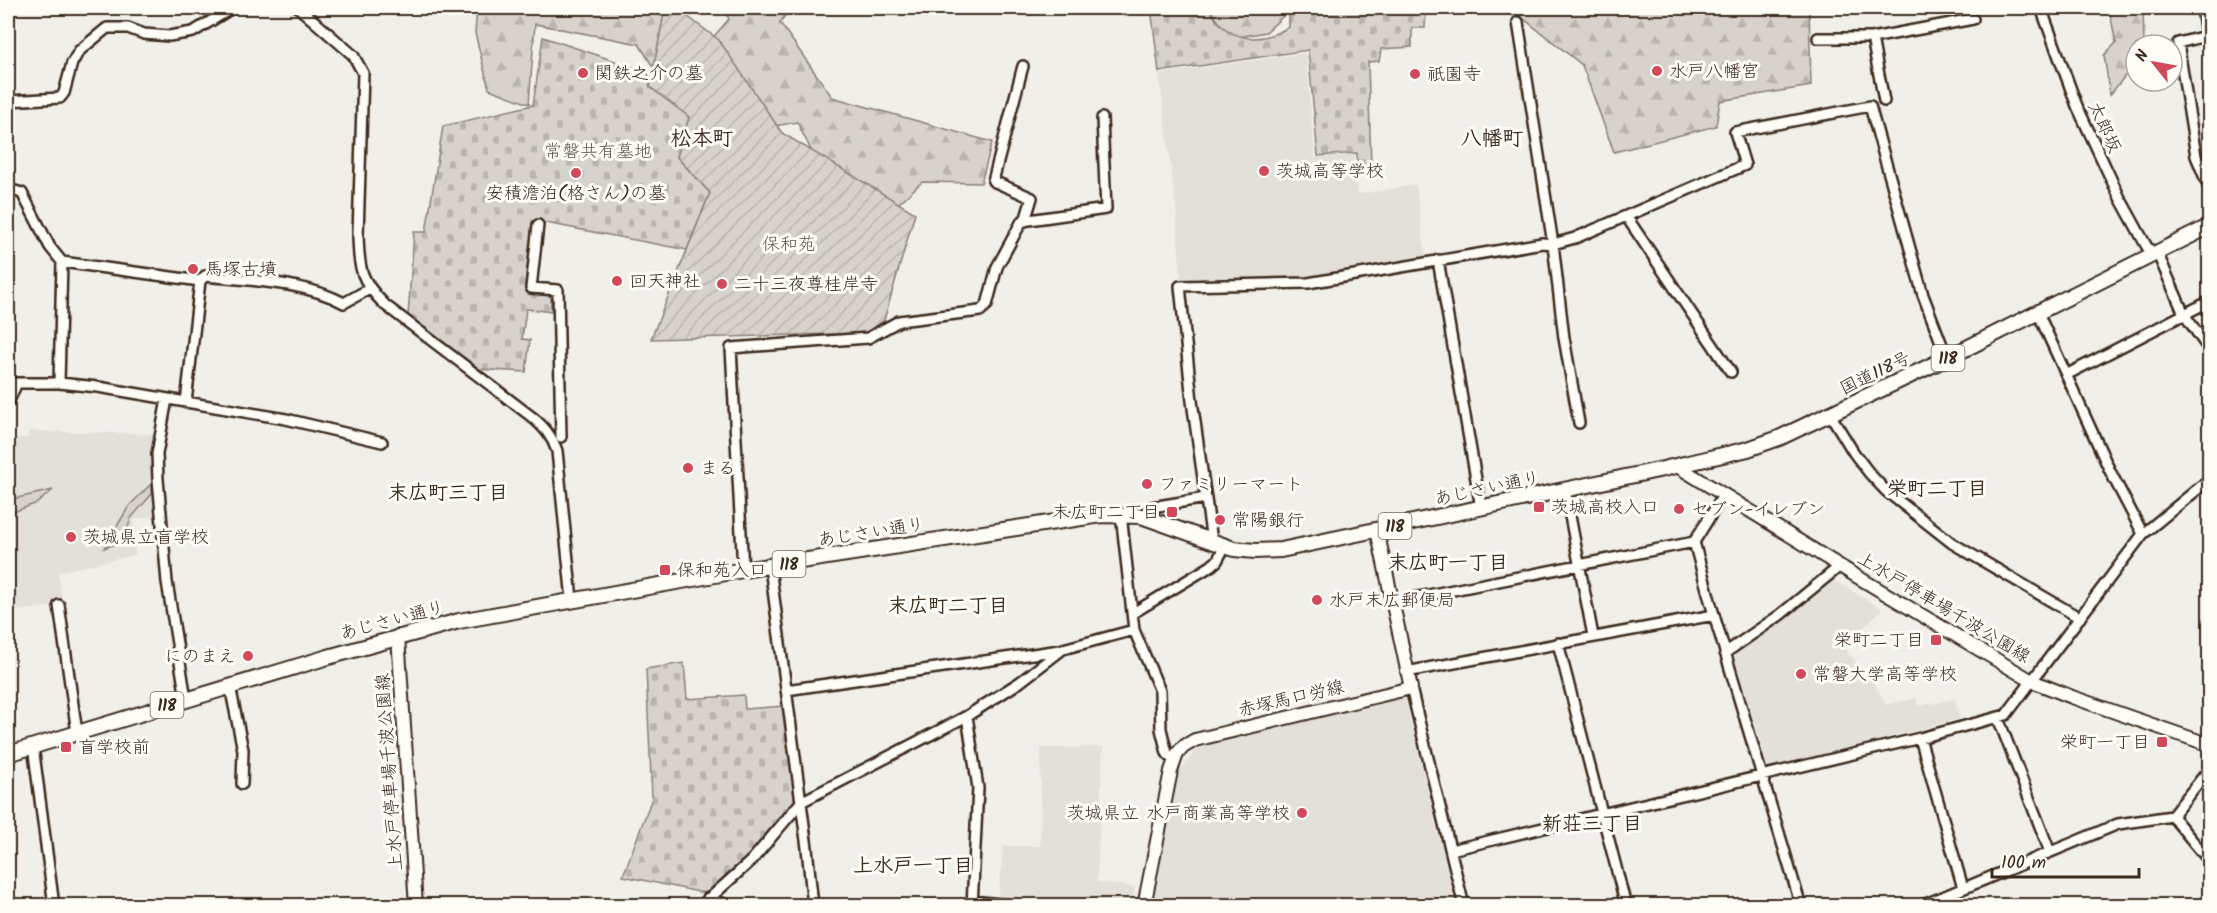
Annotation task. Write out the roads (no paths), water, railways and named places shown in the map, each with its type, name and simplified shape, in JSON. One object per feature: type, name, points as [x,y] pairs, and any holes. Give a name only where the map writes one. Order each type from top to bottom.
[{"type":"highway","name":"国道118号","points":[[1677,466],[1748,449],[1779,438],[1947,358],[2210,226]]},
{"type":"highway","name":"あじさい通り","points":[[8,754],[398,636],[480,616],[743,570],[1090,516],[1121,514],[1141,516],[1218,543],[1249,551],[1281,550],[1677,466]]},
{"type":"main road","name":"上水戸停車場千波公園線","points":[[1677,466],[2032,681],[2072,698],[2210,745]]},
{"type":"main road","points":[[1377,530],[1411,688]]},
{"type":"main road","name":"上水戸停車場千波公園線","points":[[398,636],[416,906]]},
{"type":"main road","name":"赤塚馬口労線","points":[[1174,761],[1183,747],[1195,740],[1411,688]]},
{"type":"main road","points":[[1144,906],[1174,761]]},
{"type":"street","points":[[8,101],[60,98],[64,93],[72,63],[80,51],[107,28],[128,28],[144,34],[169,36],[193,32],[232,8]]},
{"type":"street","points":[[299,8],[353,55],[363,73],[359,261],[369,289],[385,305],[556,437]]},
{"type":"street","name":"太郎坂","points":[[2040,8],[2077,106],[2119,196],[2147,248],[2160,260],[2184,314],[2210,351]]},
{"type":"street","points":[[2202,8],[2208,35],[2178,43],[2196,156],[2210,190]]},
{"type":"street","points":[[1818,38],[1872,38],[1973,18]]},
{"type":"street","points":[[1518,22],[1564,338],[1579,423]]},
{"type":"street","points":[[1872,38],[1884,101]]},
{"type":"street","points":[[1023,66],[993,181],[1032,198],[1025,221]]},
{"type":"street","points":[[1133,613],[1217,561],[1218,543],[1206,498],[1192,401],[1180,286],[1308,283],[1542,243],[1552,244],[1575,238],[1745,165],[1734,132],[1870,105],[1923,295],[1947,358]]},
{"type":"street","points":[[743,570],[730,348],[868,338],[898,321],[980,311],[987,305],[997,267],[1022,221],[1106,209],[1102,118]]},
{"type":"street","points":[[8,189],[22,193],[50,246],[62,262],[59,382]]},
{"type":"street","points":[[1626,216],[1731,372]]},
{"type":"street","points":[[538,225],[531,288],[558,290],[556,437],[572,600]]},
{"type":"street","points":[[1438,260],[1480,508]]},
{"type":"street","points":[[62,262],[200,281]]},
{"type":"street","points":[[186,402],[200,281],[205,276],[292,286],[325,293],[344,303],[369,289]]},
{"type":"street","points":[[2066,375],[2210,301]]},
{"type":"street","points":[[2038,313],[2110,471],[2143,534]]},
{"type":"street","points":[[8,403],[12,383],[59,382],[286,419],[382,442]]},
{"type":"street","points":[[167,399],[157,454],[158,479],[167,582],[186,699]]},
{"type":"street","points":[[1830,414],[1854,453],[1886,491],[1952,543],[2080,618]]},
{"type":"street","points":[[1451,850],[1762,777],[2006,715],[2143,534],[2210,479]]},
{"type":"street","points":[[1565,490],[1593,636]]},
{"type":"street","points":[[1394,602],[1694,542],[1724,494]]},
{"type":"street","points":[[1141,516],[1152,507],[1206,498]]},
{"type":"street","points":[[1121,514],[1134,630],[1160,691],[1161,729],[1167,753],[1174,761]]},
{"type":"street","points":[[1694,542],[1801,906]]},
{"type":"street","points":[[1725,652],[1780,615],[1840,566]]},
{"type":"street","points":[[770,567],[813,906]]},
{"type":"street","points":[[59,605],[77,733]]},
{"type":"street","points":[[1406,672],[1714,615]]},
{"type":"street","points":[[786,690],[1064,649],[1134,630]]},
{"type":"street","points":[[1558,643],[1626,906]]},
{"type":"street","points":[[701,906],[752,860],[801,802],[967,716],[1020,682],[1064,649]]},
{"type":"street","points":[[230,686],[243,750],[242,784]]},
{"type":"street","points":[[1411,688],[1464,906]]},
{"type":"street","points":[[967,716],[978,788],[973,903],[1018,906]]},
{"type":"street","points":[[1998,718],[2050,852]]},
{"type":"street","points":[[1920,738],[1963,888]]},
{"type":"street","points":[[33,747],[54,906]]},
{"type":"street","points":[[1921,906],[2118,824],[2172,816],[2210,768]]},
{"type":"street","points":[[2172,816],[2210,862]]},
{"type":"street","points":[[708,898],[730,906]]},
{"type":"place","name":"水戸八幡宮","points":[[1657,71]]},
{"type":"place","name":"関鉄之介の墓","points":[[583,73]]},
{"type":"place","name":"祇園寺","points":[[1415,74]]},
{"type":"place","name":"茨城高等学校","points":[[1264,171]]},
{"type":"place","name":"安積澹泊(格さん)の墓","points":[[576,173]]},
{"type":"place","name":"馬塚古墳","points":[[193,269]]},
{"type":"place","name":"回天神社","points":[[617,281]]},
{"type":"place","name":"二十三夜尊桂岸寺","points":[[722,284]]},
{"type":"place","name":"まる","points":[[688,468]]},
{"type":"place","name":"ファミリーマート","points":[[1147,484]]},
{"type":"place","name":"茨城高校入口","points":[[1539,507]]},
{"type":"place","name":"セブン-イレブン","points":[[1679,509]]},
{"type":"place","name":"末広町二丁目","points":[[1172,512]]},
{"type":"place","name":"常陽銀行","points":[[1220,520]]},
{"type":"place","name":"茨城県立盲学校","points":[[71,537]]},
{"type":"place","name":"保和苑入口","points":[[665,570]]},
{"type":"place","name":"水戸末広郵便局","points":[[1317,600]]},
{"type":"place","name":"栄町二丁目","points":[[1936,640]]},
{"type":"place","name":"にのまえ","points":[[248,656]]},
{"type":"place","name":"常磐大学高等学校","points":[[1801,674]]},
{"type":"place","name":"栄町一丁目","points":[[2162,742]]},
{"type":"place","name":"盲学校前","points":[[66,747]]},
{"type":"place","name":"茨城県立 水戸商業高等学校","points":[[1302,813]]},
{"type":"district","name":"松本町","points":[[702,138]]},
{"type":"district","name":"八幡町","points":[[1492,138]]},
{"type":"district","name":"栄町二丁目","points":[[1937,488]]},
{"type":"district","name":"末広町三丁目","points":[[448,492]]},
{"type":"district","name":"末広町一丁目","points":[[1448,562]]},
{"type":"district","name":"末広町二丁目","points":[[948,605]]},
{"type":"district","name":"新荘三丁目","points":[[1592,823]]},
{"type":"district","name":"上水戸一丁目","points":[[913,865]]},
{"type":"park label","name":"常磐共有墓地","points":[[598,151]]},
{"type":"park label","name":"保和苑","points":[[789,244]]}]
